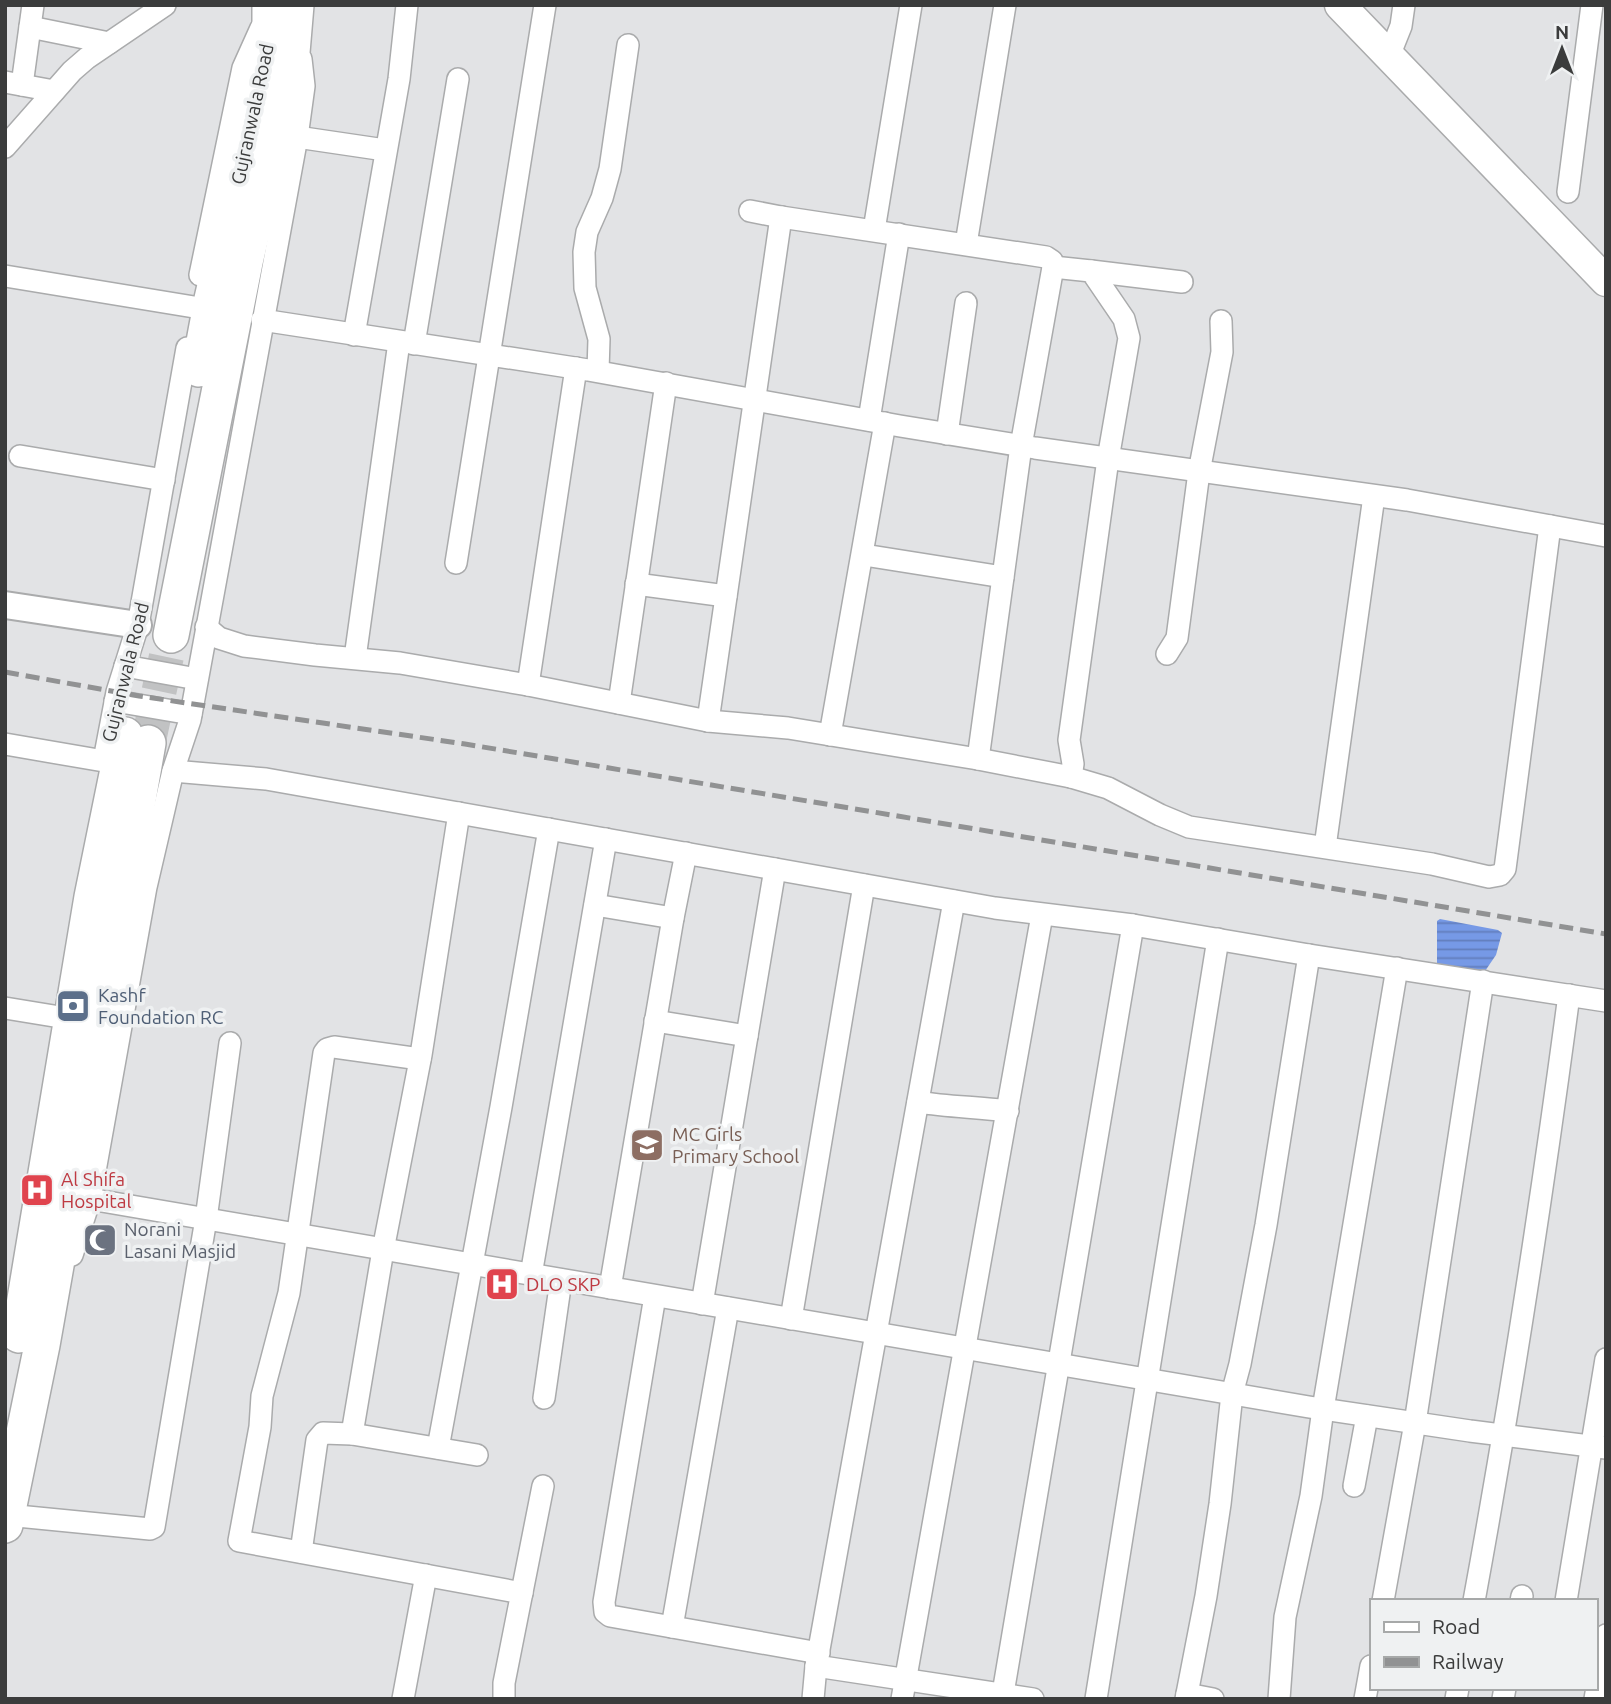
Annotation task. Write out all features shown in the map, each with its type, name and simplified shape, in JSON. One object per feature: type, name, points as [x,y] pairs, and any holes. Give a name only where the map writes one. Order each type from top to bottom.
[{"type":"highway","name":"Gujranwala Road","points":[[153,631],[212,299],[265,67],[270,33],[283,8]]},
{"type":"highway","name":"Gujranwala Road","points":[[6,1520],[30,1344],[126,746]]},
{"type":"highway","name":"Gujranwala Road","points":[[5,1403],[30,1344]]},
{"type":"main road","points":[[1340,5],[1606,281]]},
{"type":"street","points":[[33,5],[30,27],[14,83],[54,91]]},
{"type":"street","points":[[9,139],[72,71],[165,5]]},
{"type":"street","points":[[354,335],[399,79],[407,5]]},
{"type":"street","points":[[456,563],[545,5]]},
{"type":"street","points":[[874,230],[911,5]]},
{"type":"street","points":[[966,244],[1005,5]]},
{"type":"street","points":[[1389,56],[1401,26],[1404,5]]},
{"type":"street","points":[[1568,192],[1592,5]]},
{"type":"street","name":"Gujranwala Road","points":[[30,1344],[90,1199],[146,887],[173,771],[191,714],[297,137],[304,86],[283,8]]},
{"type":"street","name":"Gujranwala Road","points":[[30,1344],[14,1260],[61,1017],[126,746],[115,701],[125,666],[153,631],[164,480],[194,307],[243,68],[283,8]]},
{"type":"street","points":[[30,27],[109,43]]},
{"type":"street","points":[[598,371],[599,339],[585,288],[584,253],[587,232],[602,198],[610,169],[628,45]]},
{"type":"street","points":[[355,658],[407,343],[458,79]]},
{"type":"street","points":[[297,137],[385,150]]},
{"type":"street","points":[[750,211],[781,218],[1046,257],[1052,261],[1021,446],[978,759]]},
{"type":"street","points":[[708,721],[781,218]]},
{"type":"street","points":[[830,735],[864,555],[899,234]]},
{"type":"street","points":[[1053,267],[1182,282]]},
{"type":"street","points":[[1071,777],[1073,764],[1069,740],[1108,459],[1129,346],[1129,331],[1124,319],[1091,271]]},
{"type":"street","points":[[5,276],[194,307]]},
{"type":"street","points":[[947,434],[967,303]]},
{"type":"street","points":[[262,320],[598,371],[1021,446],[1374,496],[1606,536]]},
{"type":"street","points":[[1167,654],[1177,638],[1199,472],[1222,352],[1221,321]]},
{"type":"street","points":[[528,685],[576,368]]},
{"type":"street","points":[[620,703],[666,383]]},
{"type":"street","points":[[20,456],[164,480]]},
{"type":"street","points":[[1325,847],[1374,496]]},
{"type":"street","points":[[206,627],[219,638],[236,644],[400,663],[708,721],[766,725],[978,759],[1071,777],[1108,788],[1189,827],[1432,864],[1489,877],[1500,876],[1505,869],[1550,526]]},
{"type":"street","points":[[864,555],[1003,577]]},
{"type":"street","points":[[636,584],[726,596]]},
{"type":"street","points":[[5,605],[153,631]]},
{"type":"street","points":[[125,666],[197,679]]},
{"type":"street","points":[[115,701],[191,714]]},
{"type":"street","points":[[5,744],[126,746]]},
{"type":"street","points":[[173,771],[266,779],[954,901],[1042,915],[1133,925],[1606,1001]]},
{"type":"street","points":[[352,1434],[383,1250],[420,1059],[459,813]]},
{"type":"street","points":[[439,1448],[549,829]]},
{"type":"street","points":[[531,1275],[606,839]]},
{"type":"street","points":[[610,1288],[686,853]]},
{"type":"street","points":[[702,1304],[775,869]]},
{"type":"street","points":[[791,1319],[864,885]]},
{"type":"street","points":[[813,1699],[954,901]]},
{"type":"street","points":[[595,905],[673,918]]},
{"type":"street","points":[[904,1689],[1042,915]]},
{"type":"street","points":[[1002,1696],[1133,925]]},
{"type":"street","points":[[1096,1699],[1218,939]]},
{"type":"street","points":[[1213,1699],[1186,1696],[1208,1583],[1232,1394],[1266,1226],[1309,955]]},
{"type":"street","points":[[1279,1699],[1285,1617],[1311,1496],[1323,1409],[1397,968]]},
{"type":"street","points":[[1383,1599],[1415,1423],[1483,981]]},
{"type":"street","points":[[1474,1599],[1505,1436],[1530,1278],[1569,995]]},
{"type":"street","points":[[5,1008],[61,1017]]},
{"type":"street","points":[[655,1021],[747,1036]]},
{"type":"street","points":[[6,1520],[150,1529],[154,1527],[206,1220],[230,1044]]},
{"type":"street","points":[[420,1059],[338,1047],[330,1047],[325,1051],[289,1293],[262,1396],[260,1427],[239,1541],[522,1593]]},
{"type":"street","points":[[918,1102],[956,1108],[974,1106],[1008,1111]]},
{"type":"street","points":[[90,1199],[1232,1394],[1367,1416],[1599,1448]]},
{"type":"street","points":[[544,1398],[561,1280]]},
{"type":"street","points":[[655,1296],[604,1608],[606,1614],[818,1659],[904,1689],[1033,1699]]},
{"type":"street","points":[[672,1627],[728,1308]]},
{"type":"street","points":[[1566,1599],[1599,1448],[1606,1359]]},
{"type":"street","points":[[1354,1486],[1367,1416]]},
{"type":"street","points":[[300,1552],[318,1437],[327,1432],[477,1455]]},
{"type":"street","points":[[504,1699],[504,1683],[543,1486]]},
{"type":"street","points":[[403,1699],[426,1576]]},
{"type":"street","points":[[1595,1699],[1603,1674],[1606,1635]]},
{"type":"street","points":[[1365,1699],[1370,1672]]},
{"type":"water","points":[[1440,919],[1502,933],[1496,955],[1483,974],[1437,965],[1437,921]]},
{"type":"tunnel","points":[[148,743],[171,635]]},
{"type":"railway","points":[[5,672],[139,696],[465,744],[1606,934]]},
{"type":"place","name":"Kashf Foundation RC","points":[[73,1006]]},
{"type":"place","name":"MC Girls Primary School","points":[[647,1145]]},
{"type":"place","name":"Al Shifa Hospital","points":[[37,1190]]},
{"type":"place","name":"Norani Lasani Masjid","points":[[100,1240]]},
{"type":"place","name":"DLO SKP","points":[[502,1284]]}]
